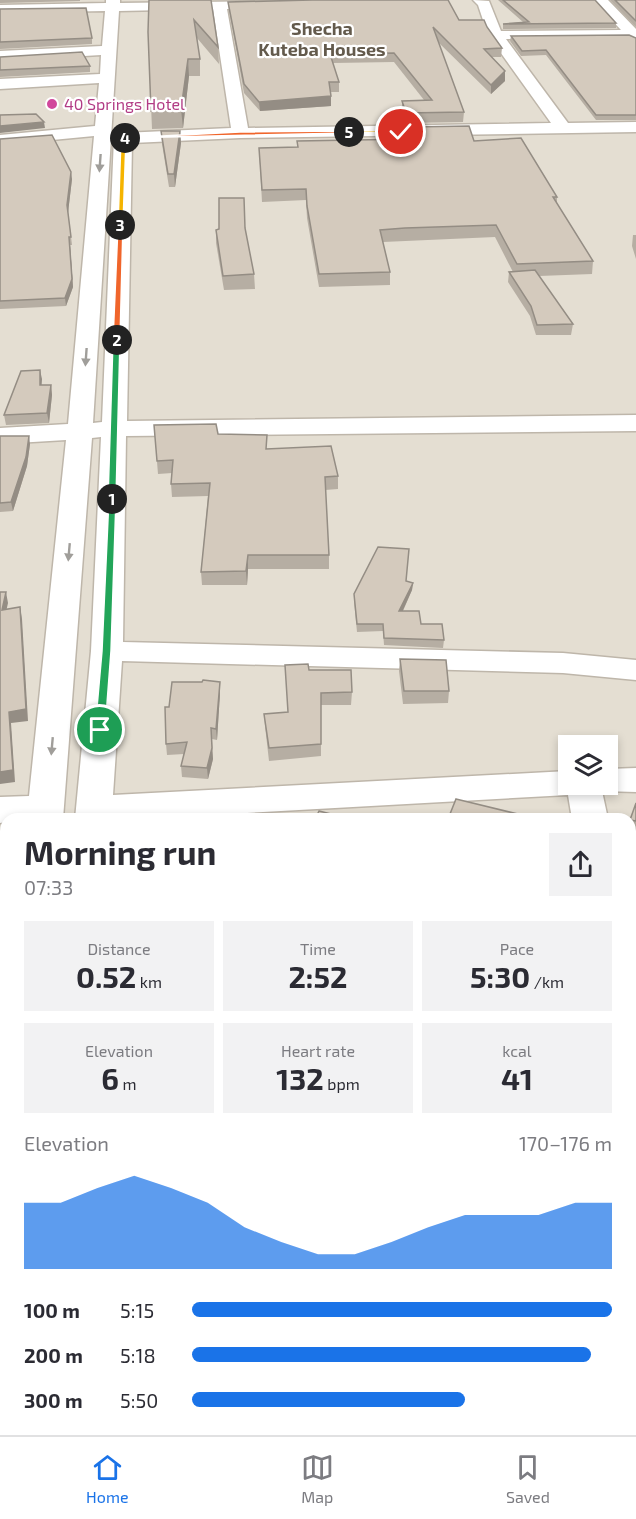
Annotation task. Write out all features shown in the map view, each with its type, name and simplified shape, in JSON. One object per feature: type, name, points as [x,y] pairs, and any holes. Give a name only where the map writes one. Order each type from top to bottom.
[{"type":"street","points":[[480,0],[484,4],[495,35],[562,127]]},
{"type":"street","points":[[600,0],[635,35]]},
{"type":"street","points":[[0,810],[46,813],[80,431],[113,134],[107,78],[110,50],[120,3]]},
{"type":"street","points":[[94,813],[106,651],[114,429],[113,134],[120,3]]},
{"type":"street","points":[[0,9],[120,3],[219,5],[288,3]]},
{"type":"street","points":[[219,5],[240,133]]},
{"type":"street","points":[[495,35],[635,35]]},
{"type":"street","points":[[0,56],[110,50]]},
{"type":"street","points":[[0,84],[107,78]]},
{"type":"street","points":[[0,140],[113,134],[481,131],[562,127],[636,127]]},
{"type":"street","points":[[0,435],[114,429],[636,423]]},
{"type":"street","points":[[106,651],[551,662],[636,670]]},
{"type":"street","points":[[618,781],[636,780]]},
{"type":"street","points":[[126,813],[404,805],[558,784]]},
{"type":"street","points":[[585,795],[589,813]]},
{"type":"shaded area","points":[[0,0],[636,0],[636,813],[0,813]]},
{"type":"building","points":[[149,0],[211,0],[218,47],[194,20],[200,59],[188,59],[181,109],[151,111]]},
{"type":"building","points":[[448,0],[459,20],[484,20],[502,48],[484,49],[505,71],[491,85],[433,27],[464,112],[406,113],[402,101],[432,100],[394,53],[330,54],[339,82],[329,82],[331,96],[259,102],[244,84],[228,2]]},
{"type":"building","points":[[503,0],[595,0],[616,23],[503,24],[529,22]]},
{"type":"building","points":[[615,0],[636,0],[636,21]]},
{"type":"building","points":[[86,8],[92,38],[0,42],[0,9]]},
{"type":"building","points":[[629,35],[636,38],[636,115],[596,115],[546,50],[522,51],[511,36]]},
{"type":"building","points":[[82,52],[90,66],[0,70],[0,57]]},
{"type":"building","points":[[36,114],[44,122],[0,126],[0,115]]},
{"type":"building","points":[[469,126],[474,141],[521,138],[557,197],[553,197],[593,261],[517,264],[496,225],[405,228],[380,230],[390,272],[319,274],[306,189],[262,190],[259,148],[298,147],[297,141],[413,139],[410,127]]},
{"type":"building","points":[[161,131],[180,131],[174,174],[168,174]]},
{"type":"building","points":[[52,135],[71,172],[67,205],[71,237],[69,237],[72,279],[65,298],[0,301],[0,139]]},
{"type":"building","points":[[219,198],[244,198],[245,228],[254,274],[223,276],[216,230],[219,229]]},
{"type":"building","points":[[535,270],[573,324],[537,325],[531,306],[509,272]]},
{"type":"building","points":[[40,370],[40,385],[51,385],[47,413],[4,415],[21,371]]},
{"type":"building","points":[[216,424],[218,434],[267,435],[266,449],[331,446],[338,476],[325,477],[329,555],[248,555],[246,571],[201,572],[210,483],[171,484],[173,460],[157,461],[154,425]]},
{"type":"building","points":[[0,436],[29,436],[26,457],[11,502],[0,503]]},
{"type":"building","points":[[378,547],[409,549],[406,581],[413,583],[399,611],[419,611],[421,624],[442,624],[444,640],[384,638],[383,624],[357,624],[354,594]]},
{"type":"building","points":[[0,592],[6,592],[2,610],[20,607],[26,709],[9,712],[13,770],[0,772]]},
{"type":"building","points":[[400,659],[446,660],[449,691],[404,691]]},
{"type":"building","points":[[308,664],[309,670],[351,670],[352,692],[321,693],[321,744],[269,748],[264,714],[288,712],[285,665]]},
{"type":"building","points":[[203,680],[220,682],[216,729],[211,728],[212,748],[207,768],[181,766],[187,742],[166,744],[165,707],[169,707],[172,682],[202,682]]},
{"type":"building","points":[[456,799],[514,813],[450,813]]},
{"type":"place","name":"40 Springs Hotel","points":[[52,104]]},
{"type":"district","name":"Shecha Kuteba Houses","points":[[322,39]]},
{"type":"route","points":[[100,730],[106,651],[123,138],[240,133],[401,132]]}]
